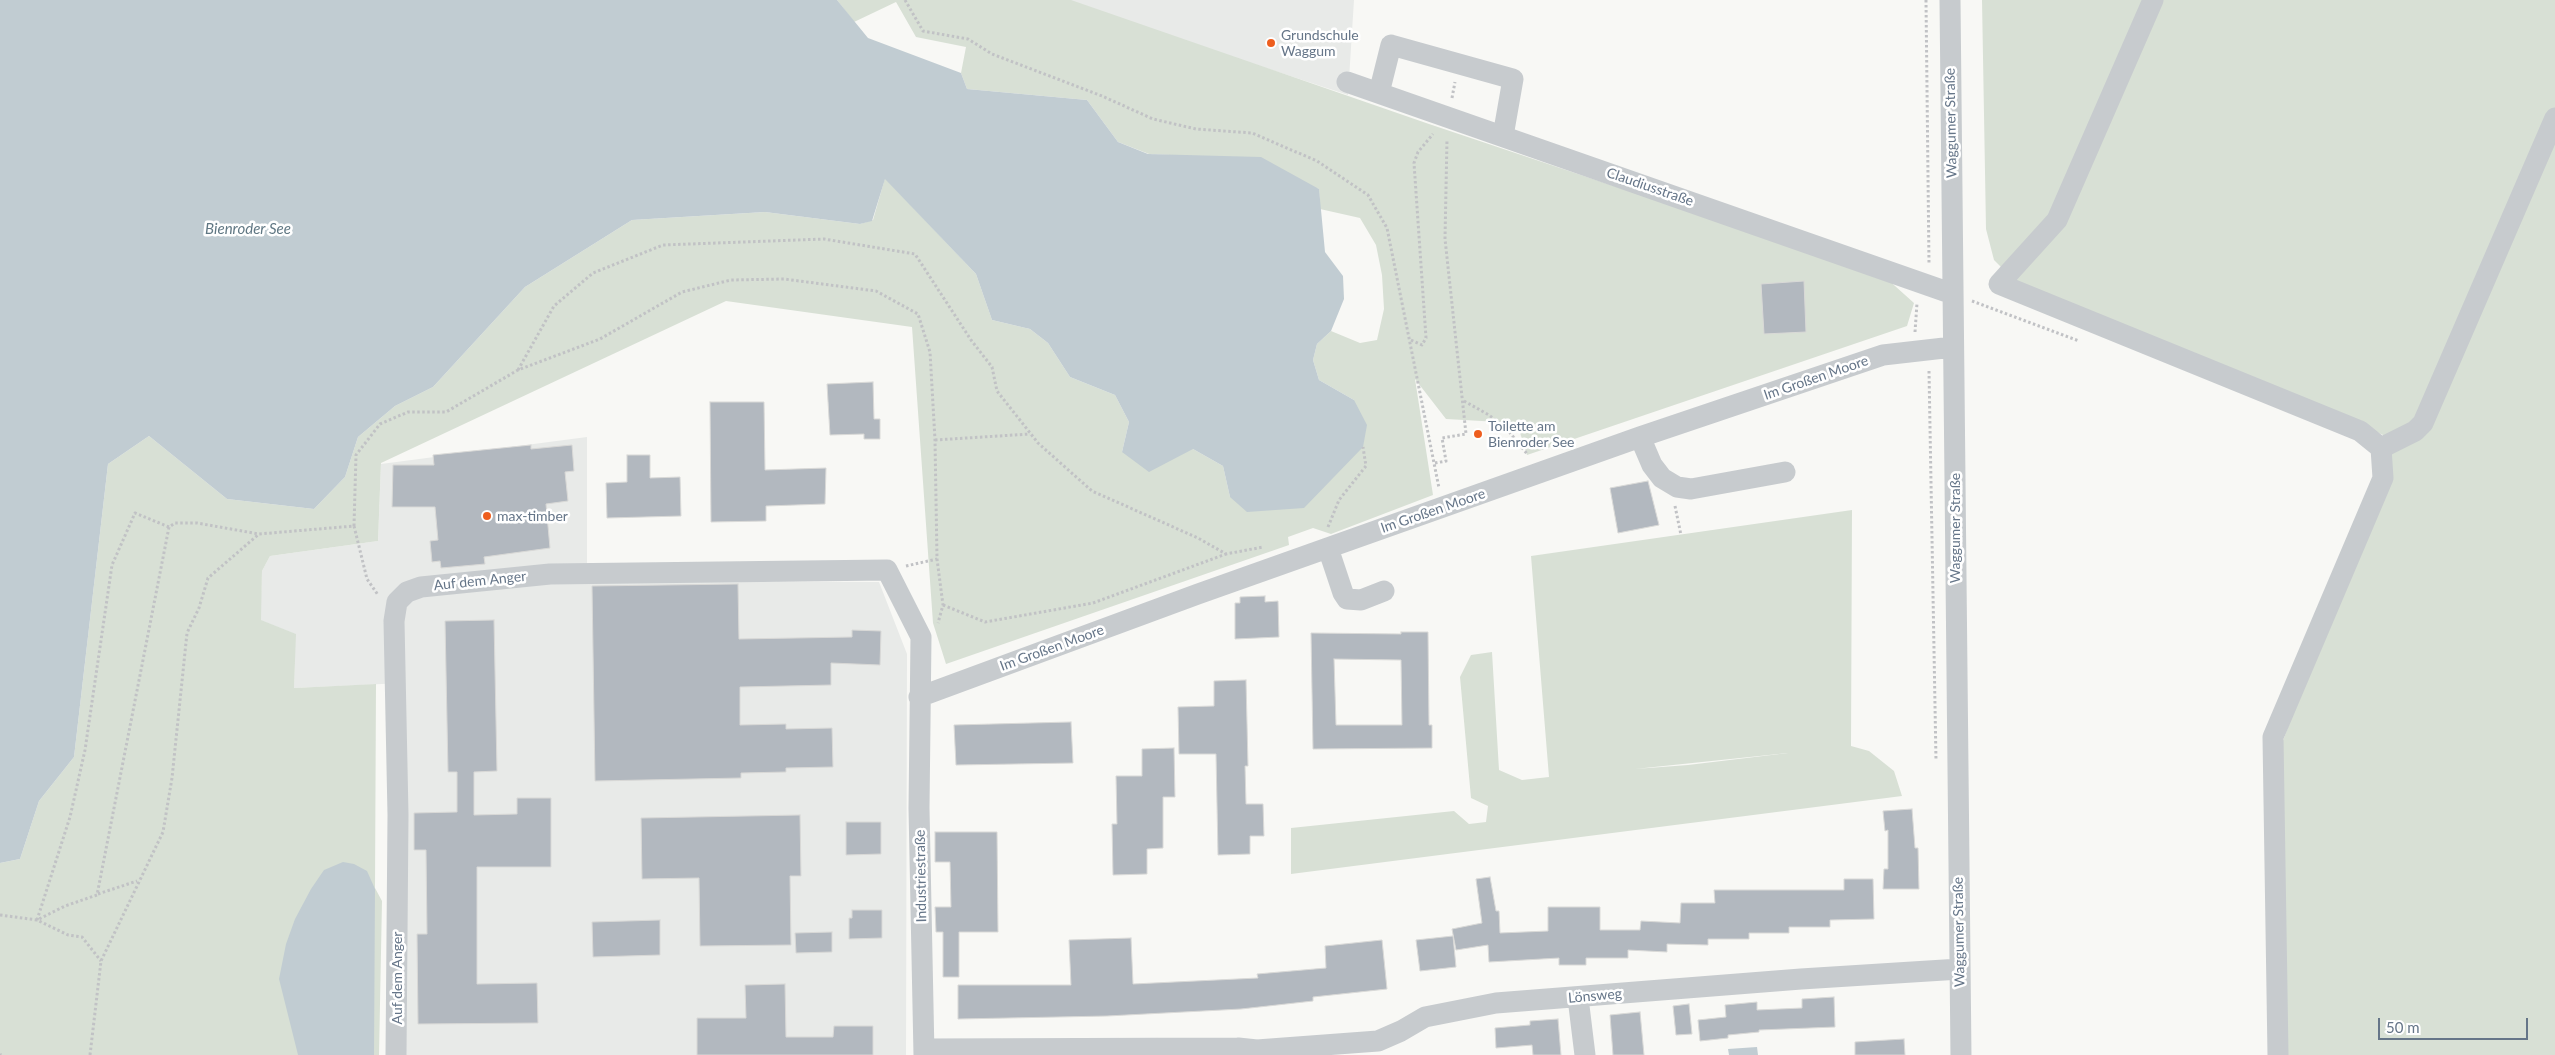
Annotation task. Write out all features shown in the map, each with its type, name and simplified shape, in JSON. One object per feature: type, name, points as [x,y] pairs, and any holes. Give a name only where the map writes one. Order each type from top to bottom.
[{"type":"street","name":"Waggumer Straße","points":[[1950,0],[1961,1055]]},
{"type":"street","points":[[2153,0],[2057,220],[1999,284],[2360,431],[2381,448],[2383,478],[2273,737],[2278,1055]]},
{"type":"street","points":[[1380,93],[1391,45],[1512,79],[1503,136]]},
{"type":"street","name":"Claudiusstraße","points":[[1347,82],[1953,294]]},
{"type":"street","points":[[2381,448],[2415,431],[2422,423],[2555,118]]},
{"type":"street","name":"Im Großen Moore","points":[[919,697],[1327,548],[1640,437],[1883,355],[1953,347]]},
{"type":"street","points":[[1640,437],[1652,465],[1670,485],[1691,489],[1786,472]]},
{"type":"street","points":[[1327,548],[1343,593],[1347,599],[1361,600],[1384,591]]},
{"type":"street","points":[[887,570],[921,636],[919,697]]},
{"type":"street","name":"Auf dem Anger","points":[[396,1055],[398,815],[394,621],[398,602],[406,592],[422,587],[550,574],[887,570]]},
{"type":"street","name":"Industriestraße","points":[[919,697],[924,1052]]},
{"type":"street","name":"Lönsweg","points":[[924,1052],[1238,1051],[1377,1048],[1425,1017],[1496,1003],[1801,979],[1960,969]]},
{"type":"street","points":[[1578,998],[1585,1055]]},
{"type":"path","points":[[905,0],[923,30],[968,39],[992,54],[1102,96],[1153,119],[1196,129],[1252,133],[1317,161],[1368,195],[1387,228],[1444,507]]},
{"type":"path","points":[[1435,463],[1446,461],[1442,438],[1466,434],[1464,401],[1445,239],[1448,117],[1459,64]]},
{"type":"path","points":[[1410,340],[1422,345],[1426,338],[1414,163],[1423,145],[1448,117]]},
{"type":"path","points":[[518,370],[554,306],[593,273],[663,244],[824,238],[915,254],[971,340],[992,366],[997,391],[1038,443],[1092,491],[1198,538],[1226,554]]},
{"type":"path","points":[[398,602],[379,596],[367,579],[354,526],[356,455],[380,424],[408,412],[446,412],[518,370],[600,339],[682,292],[731,280],[784,279],[876,291],[918,314],[930,352],[935,440],[937,559],[943,605],[936,632]]},
{"type":"path","points":[[1464,401],[1489,415],[1506,428],[1522,450],[1546,471]]},
{"type":"path","points":[[935,440],[1030,434]]},
{"type":"path","points":[[1327,548],[1328,522],[1339,500],[1366,466],[1363,447]]},
{"type":"path","points":[[1670,485],[1682,535]]},
{"type":"path","points":[[37,920],[70,817],[85,750],[112,565],[135,513],[169,527]]},
{"type":"path","points":[[98,895],[169,527],[175,523],[197,524],[259,534],[354,526]]},
{"type":"path","points":[[90,1055],[100,961],[163,832],[172,778],[186,633],[199,608],[208,578],[259,534]]},
{"type":"path","points":[[943,605],[985,622],[1093,603],[1226,554],[1272,546]]},
{"type":"path","points":[[887,570],[937,559]]},
{"type":"path","points":[[37,920],[65,906],[138,880]]},
{"type":"path","points":[[0,915],[37,920],[68,935],[82,937],[100,961]]},
{"type":"shaded area","points":[[837,0],[1071,0],[1429,124],[1885,277],[1914,303],[1907,326],[1527,455],[1517,423],[1446,419],[1415,379],[1433,495],[1331,534],[1313,528],[1288,537],[1289,545],[946,664],[933,623],[912,327],[726,301],[381,463],[378,541],[270,556],[262,571],[261,620],[296,634],[294,688],[376,684],[375,888],[382,901],[379,1055],[0,1055],[0,863],[20,859],[39,801],[74,757],[108,464],[149,436],[227,499],[314,509],[345,477],[358,437],[395,406],[433,387],[525,287],[632,220],[765,212],[860,224],[873,220],[885,178],[976,274],[992,320],[1030,329],[1048,343],[1070,377],[1115,395],[1129,422],[1122,452],[1193,449],[1223,466],[1230,497],[1354,400],[1319,380],[1313,360],[1317,344],[1331,331],[1360,343],[1377,340],[1384,309],[1382,275],[1376,245],[1360,218],[1320,209],[1319,189],[1192,156],[1149,154],[1118,142],[1087,100],[967,89],[961,73],[966,47],[916,37],[896,2],[854,22]]},
{"type":"shaded area","name":"Grundschule Waggum","points":[[1062,0],[1354,0],[1348,95],[1105,15]]},
{"type":"shaded area","points":[[1982,0],[2555,0],[2555,1055],[2281,1055],[2276,759],[2390,458],[2383,435],[2345,417],[2026,292],[1994,260],[1986,229]]},
{"type":"shaded area","points":[[587,437],[587,581],[879,582],[907,654],[906,1055],[403,1055],[404,683],[294,688],[295,634],[260,620],[262,571],[270,556],[378,541],[381,464]]},
{"type":"shaded area","points":[[1852,510],[1851,746],[1869,751],[1894,771],[1902,796],[1291,874],[1291,828],[1454,811],[1469,824],[1486,822],[1488,806],[1471,798],[1460,677],[1471,655],[1492,652],[1499,770],[1522,780],[1549,777],[1531,556]],"holes":[[[1788,753],[1688,765],[1635,769]]]},
{"type":"water","name":"Bienroder See","points":[[0,0],[837,0],[868,38],[961,73],[967,89],[1087,100],[1118,142],[1148,154],[1261,157],[1319,189],[1325,252],[1343,276],[1344,299],[1331,331],[1317,344],[1313,360],[1319,380],[1354,400],[1367,425],[1363,447],[1304,508],[1247,512],[1230,497],[1223,466],[1193,449],[1149,472],[1122,452],[1129,422],[1115,395],[1070,377],[1048,343],[1030,329],[992,320],[976,274],[885,179],[872,221],[860,224],[765,212],[632,220],[525,287],[433,387],[395,406],[358,437],[345,477],[314,509],[227,499],[149,436],[108,464],[74,757],[39,801],[20,859],[0,863]]},
{"type":"water","points":[[343,862],[354,864],[367,871],[375,889],[374,1055],[298,1055],[279,979],[286,944],[295,919],[311,889],[324,870]]},
{"type":"water","points":[[1757,1047],[1758,1055],[1729,1055],[1728,1049]]},
{"type":"building","points":[[1804,281],[1806,332],[1764,334],[1761,284]]},
{"type":"building","points":[[873,382],[874,419],[880,419],[880,439],[864,439],[864,434],[830,435],[827,384]]},
{"type":"building","points":[[710,402],[764,402],[765,470],[826,468],[825,504],[766,506],[766,521],[711,522]]},
{"type":"building","name":"max-timber","points":[[531,445],[531,449],[572,445],[574,471],[565,472],[568,501],[546,504],[550,548],[484,557],[485,564],[441,568],[440,561],[432,562],[430,541],[438,540],[435,507],[392,507],[393,465],[434,465],[433,455]]},
{"type":"building","points":[[627,455],[650,455],[650,478],[680,477],[681,516],[607,518],[606,483],[627,482]]},
{"type":"building","points":[[1648,481],[1659,525],[1618,533],[1610,488]]},
{"type":"building","points":[[738,584],[739,639],[852,637],[852,630],[881,631],[880,665],[831,663],[831,685],[740,687],[740,725],[786,724],[786,729],[832,728],[833,767],[786,768],[786,772],[741,773],[741,778],[595,781],[592,586]]},
{"type":"building","points":[[1265,596],[1265,602],[1278,601],[1279,637],[1235,639],[1235,603],[1240,603],[1240,597]]},
{"type":"building","points":[[494,620],[497,771],[474,772],[474,815],[517,814],[517,798],[551,798],[551,867],[477,867],[477,984],[537,983],[538,1023],[418,1024],[417,934],[427,934],[426,850],[414,850],[414,813],[457,812],[457,772],[448,772],[445,621]]},
{"type":"building","points":[[1401,632],[1428,632],[1429,725],[1432,725],[1432,748],[1313,749],[1311,633],[1401,634]],"holes":[[[1334,659],[1401,660],[1402,725],[1336,725]]]},
{"type":"building","points":[[1246,680],[1248,766],[1245,766],[1246,804],[1263,804],[1264,836],[1250,836],[1250,854],[1218,855],[1216,754],[1179,754],[1178,707],[1214,706],[1214,681]]},
{"type":"building","points":[[1071,722],[1073,763],[956,765],[954,725]]},
{"type":"building","points":[[1174,748],[1175,797],[1163,797],[1163,848],[1147,849],[1147,874],[1113,875],[1112,824],[1117,824],[1116,776],[1142,776],[1142,749]]},
{"type":"building","points":[[1912,809],[1915,848],[1918,848],[1919,889],[1883,889],[1884,869],[1888,869],[1888,830],[1885,831],[1883,811]]},
{"type":"building","points":[[800,815],[801,876],[790,876],[791,945],[700,946],[699,878],[642,879],[641,818]]},
{"type":"building","points":[[846,822],[881,822],[881,854],[846,855]]},
{"type":"building","points":[[935,832],[997,832],[998,932],[959,932],[959,977],[943,977],[943,932],[936,932],[935,907],[951,907],[950,862],[935,862]]},
{"type":"building","points":[[1490,877],[1496,911],[1499,911],[1500,933],[1548,931],[1548,907],[1600,907],[1600,930],[1640,930],[1641,921],[1680,923],[1681,903],[1715,903],[1714,890],[1844,890],[1844,879],[1873,879],[1874,919],[1830,920],[1830,927],[1789,927],[1789,933],[1749,933],[1749,939],[1708,939],[1708,945],[1667,944],[1667,952],[1628,950],[1628,958],[1586,958],[1586,965],[1559,965],[1559,958],[1489,962],[1488,945],[1456,950],[1452,929],[1482,923],[1476,879]]},
{"type":"building","points":[[852,910],[882,910],[882,938],[849,939],[849,918],[852,918]]},
{"type":"building","points":[[660,920],[660,955],[593,957],[592,922]]},
{"type":"building","points":[[832,932],[832,952],[796,953],[795,933]]},
{"type":"building","points":[[1453,936],[1456,967],[1420,971],[1416,940]]},
{"type":"building","points":[[1131,938],[1133,984],[1258,978],[1257,974],[1326,968],[1325,946],[1382,940],[1387,989],[1313,997],[1313,1001],[1241,1009],[1107,1016],[958,1019],[958,985],[1071,985],[1069,940]]},
{"type":"building","points":[[785,984],[786,1037],[833,1037],[834,1026],[873,1026],[873,1055],[697,1055],[697,1018],[746,1018],[745,985]]},
{"type":"building","points":[[1834,997],[1835,1027],[1759,1030],[1759,1032],[1728,1035],[1728,1038],[1700,1041],[1698,1020],[1726,1017],[1725,1005],[1757,1002],[1757,1010],[1802,1008],[1802,999]]},
{"type":"building","points":[[1689,1004],[1692,1034],[1676,1035],[1673,1006]]},
{"type":"building","points":[[1640,1012],[1644,1055],[1613,1055],[1610,1015]]},
{"type":"building","points":[[1558,1019],[1561,1055],[1533,1055],[1532,1045],[1496,1048],[1495,1028],[1530,1025],[1530,1021]]},
{"type":"building","points":[[1904,1039],[1905,1055],[1855,1055],[1855,1042]]},
{"type":"place","name":"Grundschule Waggum","points":[[1271,43]]},
{"type":"place","name":"Toilette am Bienroder See","points":[[1478,434]]},
{"type":"place","name":"max-timber","points":[[487,516]]}]
